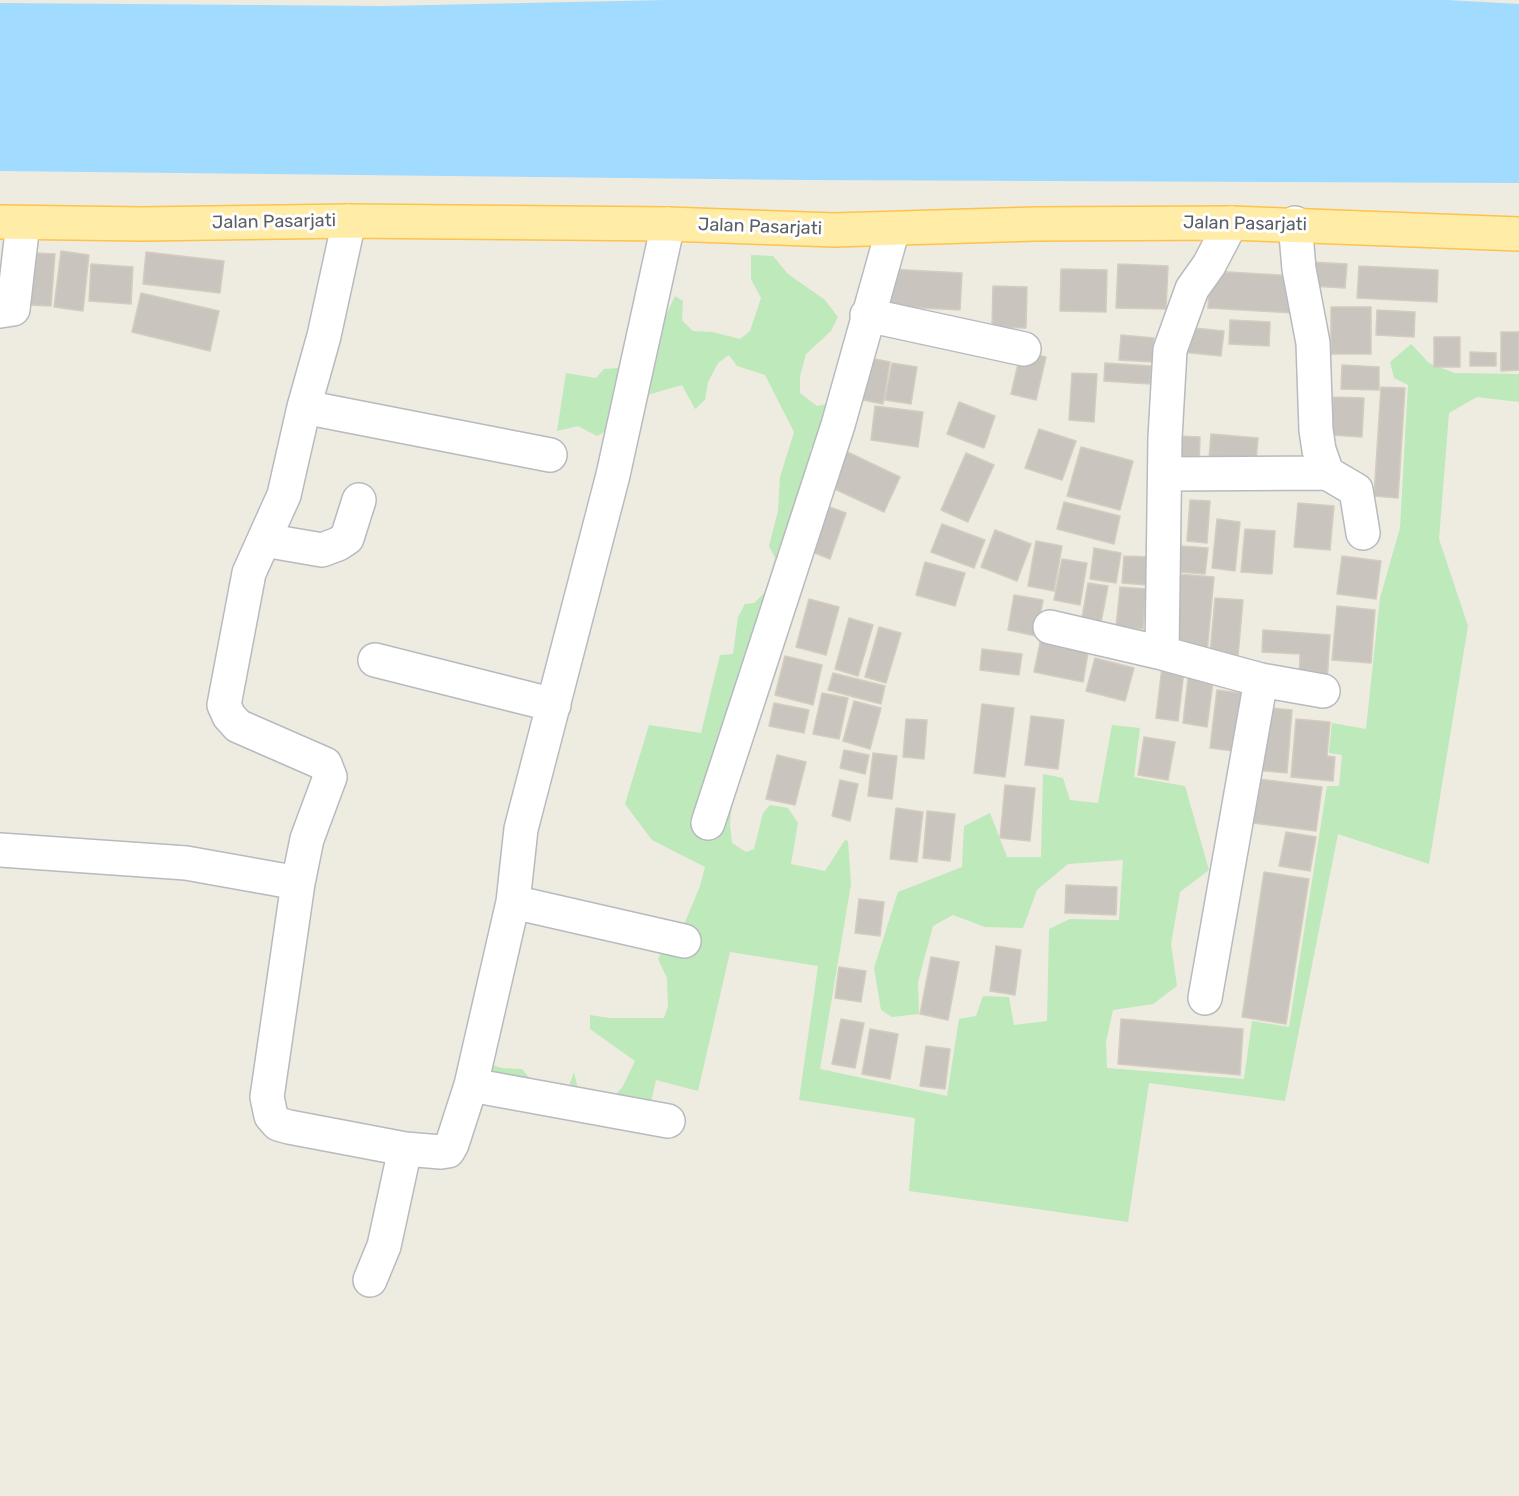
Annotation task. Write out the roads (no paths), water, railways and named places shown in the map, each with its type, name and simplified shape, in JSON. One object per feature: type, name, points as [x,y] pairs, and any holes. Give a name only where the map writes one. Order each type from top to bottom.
[{"type":"main road","name":"Jalan Pasarjati","points":[[12,223],[349,221],[893,229],[1035,224],[1231,223],[1519,234]]},
{"type":"street","points":[[349,221],[324,336],[304,407],[284,495],[249,573],[225,690],[224,705],[229,716],[238,726],[325,764],[329,769],[330,777],[307,839],[298,883],[267,1097],[271,1116],[278,1124],[289,1127],[405,1149],[448,1151],[471,1085],[513,902],[521,829],[613,475],[668,224]]},
{"type":"street","points":[[0,311],[13,309],[12,223]]},
{"type":"street","points":[[1162,652],[1165,474],[1173,337],[1191,289],[1209,265],[1231,223]]},
{"type":"street","points":[[1295,224],[1299,269],[1313,343],[1316,430],[1327,473]]},
{"type":"street","points":[[708,823],[838,425],[893,229]]},
{"type":"street","points":[[867,315],[1024,349]]},
{"type":"street","points":[[304,407],[550,455]]},
{"type":"street","points":[[1165,474],[1327,473],[1356,490],[1363,534]]},
{"type":"street","points":[[264,540],[322,550],[338,544],[347,538],[360,500]]},
{"type":"street","points":[[1050,627],[1162,652],[1261,680],[1323,691]]},
{"type":"street","points":[[375,660],[554,705]]},
{"type":"street","points":[[1204,998],[1261,680]]},
{"type":"street","points":[[0,850],[186,864],[298,883]]},
{"type":"street","points":[[513,902],[684,941]]},
{"type":"street","points":[[471,1085],[668,1122]]},
{"type":"street","points":[[370,1280],[384,1246],[405,1149]]},
{"type":"water","points":[[667,0],[1447,0],[1519,4],[1519,183],[806,180],[0,171],[0,3],[384,6]]}]
